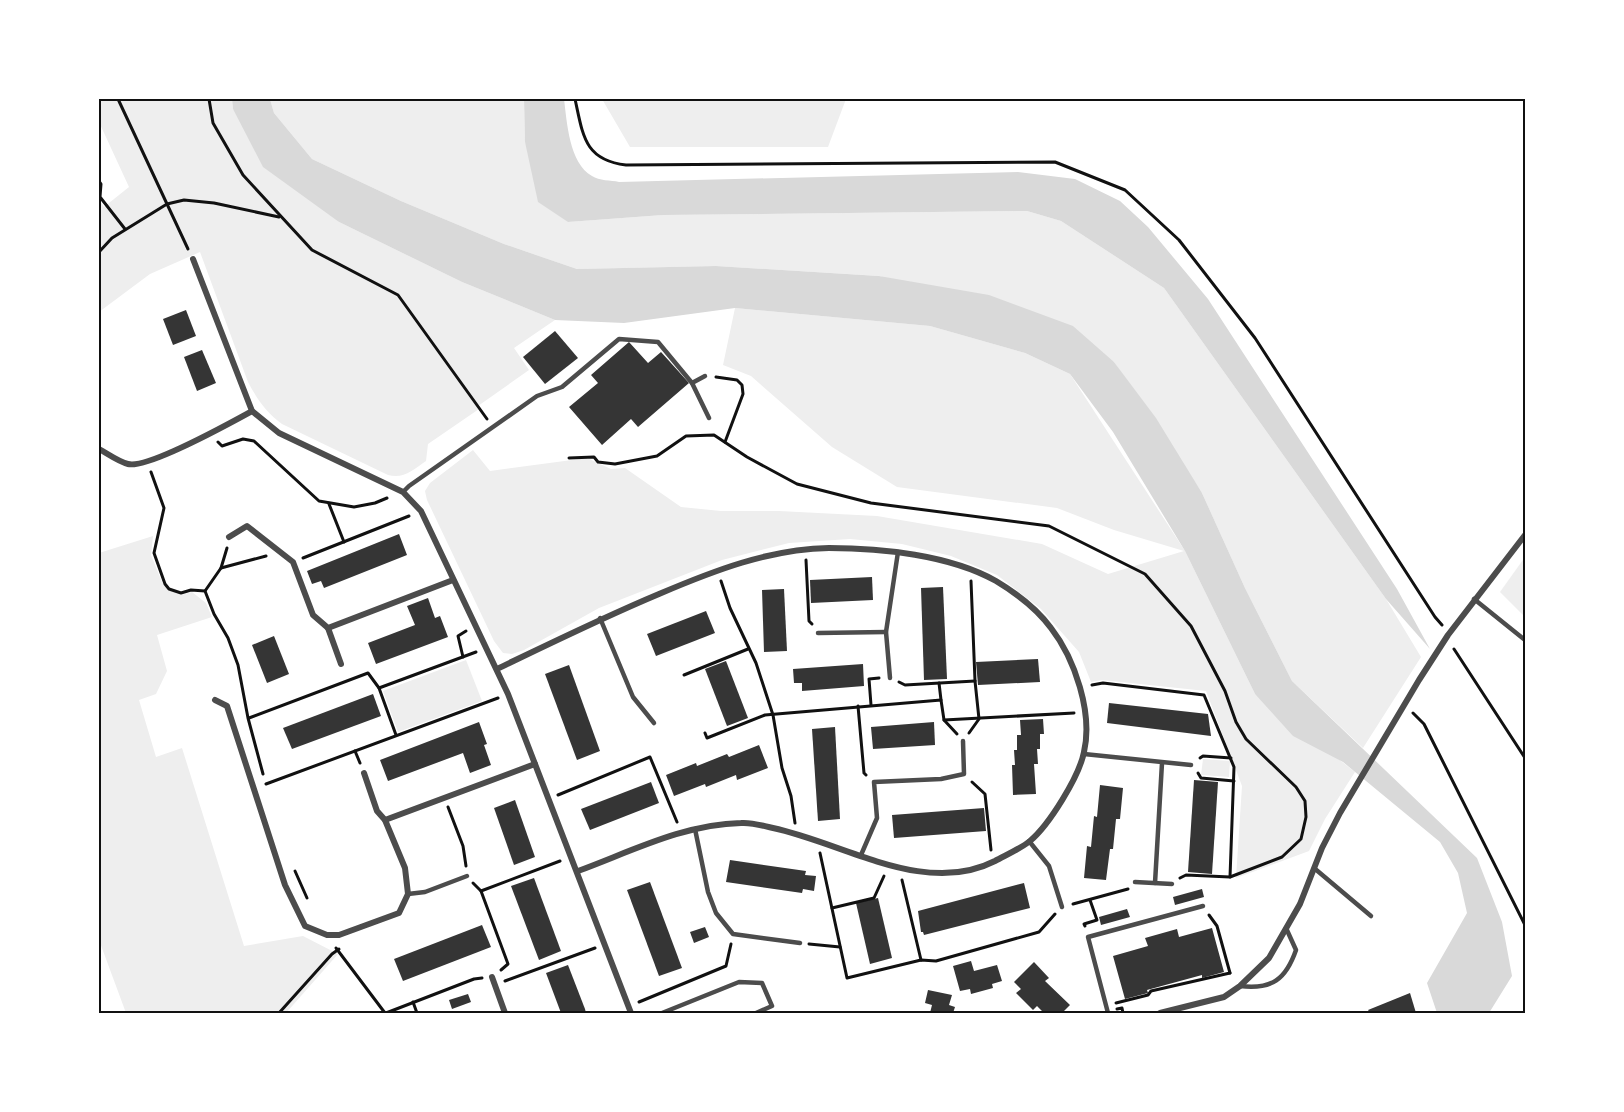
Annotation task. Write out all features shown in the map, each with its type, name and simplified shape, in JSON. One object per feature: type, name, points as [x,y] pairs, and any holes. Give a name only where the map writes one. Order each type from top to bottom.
[{"type":"street","points":[[193,259],[252,411],[279,433],[403,492],[421,511],[508,694],[630,1009]]},
{"type":"street","points":[[99,449],[129,465],[147,461],[210,434],[252,411]]},
{"type":"street","points":[[230,537],[247,526],[293,562],[313,615],[328,628],[341,664]]},
{"type":"street","points":[[1160,1013],[1224,997],[1240,986],[1269,958],[1300,904],[1322,848],[1340,813],[1419,680],[1448,634],[1525,535]]},
{"type":"street","points":[[497,669],[600,618],[717,569],[748,560],[806,549],[832,548],[898,552],[971,570],[995,581],[1029,605],[1052,629],[1076,673],[1086,712],[1084,754],[1061,803],[1029,841],[992,863],[960,873],[928,873],[899,869],[797,833],[743,822],[681,832],[578,871]]},
{"type":"street","points":[[328,628],[453,580]]},
{"type":"street","points":[[215,700],[227,706],[285,885],[305,926],[327,935],[339,936],[399,913],[408,894],[405,868],[385,820],[377,810],[364,773]]},
{"type":"street","points":[[385,820],[535,764]]},
{"type":"street","points":[[493,981],[505,1013]]},
{"type":"lane","points":[[403,492],[537,396],[562,387],[619,339],[658,342],[692,384],[709,418]]},
{"type":"lane","points":[[692,384],[705,376]]},
{"type":"lane","points":[[890,678],[886,632],[898,552]]},
{"type":"lane","points":[[1474,599],[1525,640]]},
{"type":"lane","points":[[600,618],[633,697],[654,723]]},
{"type":"lane","points":[[818,633],[886,632]]},
{"type":"lane","points":[[861,855],[877,818],[874,782],[941,779],[964,774],[963,741]]},
{"type":"lane","points":[[1084,754],[1191,765]]},
{"type":"lane","points":[[1155,883],[1162,763]]},
{"type":"lane","points":[[695,829],[708,892],[716,913],[733,934],[800,943]]},
{"type":"lane","points":[[1029,841],[1049,866],[1062,907]]},
{"type":"lane","points":[[1314,868],[1371,916]]},
{"type":"lane","points":[[408,894],[425,892],[468,876]]},
{"type":"lane","points":[[1135,882],[1172,884]]},
{"type":"lane","points":[[1108,1013],[1088,937],[1203,906]]},
{"type":"lane","points":[[1240,986],[1251,988],[1274,984],[1290,967],[1296,950],[1286,928]]},
{"type":"lane","points":[[662,1013],[739,982],[762,983],[772,1006],[756,1013]]},
{"type":"path","points":[[118,99],[193,259]]},
{"type":"path","points":[[209,99],[213,123],[243,175],[312,250],[398,295],[493,427]]},
{"type":"path","points":[[575,99],[589,148],[599,158],[609,163],[626,165],[1054,162],[1125,189],[1179,240],[1255,338],[1448,634],[1452,646],[1525,758]]},
{"type":"path","points":[[100,182],[100,197],[125,230]]},
{"type":"path","points":[[99,252],[112,238],[167,204],[184,200],[214,203],[281,217]]},
{"type":"path","points":[[705,376],[737,380],[742,385],[743,394],[725,442]]},
{"type":"path","points":[[210,434],[222,446],[243,439],[255,441],[319,501],[354,507],[375,503],[403,492]]},
{"type":"path","points":[[147,461],[164,508],[154,553],[165,584],[169,589],[181,593],[191,590],[205,591]]},
{"type":"path","points":[[329,504],[344,542]]},
{"type":"path","points":[[293,562],[421,511]]},
{"type":"path","points":[[205,591],[221,568],[230,537]]},
{"type":"path","points":[[806,549],[809,621],[818,633]]},
{"type":"path","points":[[221,568],[262,556],[286,556]]},
{"type":"path","points":[[717,569],[730,608],[756,663],[773,715],[797,833]]},
{"type":"path","points":[[971,570],[975,681],[979,719]]},
{"type":"path","points":[[205,591],[214,615],[228,638],[238,665],[248,718],[269,792]]},
{"type":"path","points":[[463,657],[458,636],[476,626]]},
{"type":"path","points":[[379,688],[486,647]]},
{"type":"path","points":[[684,675],[748,649]]},
{"type":"path","points":[[248,718],[368,673],[379,688],[396,735]]},
{"type":"path","points":[[871,705],[869,679],[890,678],[905,685],[975,681]]},
{"type":"path","points":[[939,683],[944,720],[1086,712]]},
{"type":"path","points":[[1079,687],[1103,683],[1204,695],[1231,758],[1235,781],[1230,877],[1185,875],[1172,884]]},
{"type":"path","points":[[266,784],[508,694]]},
{"type":"path","points":[[705,733],[707,738],[765,715],[941,700]]},
{"type":"path","points":[[858,706],[864,773],[874,782]]},
{"type":"path","points":[[1405,706],[1424,724],[1525,926]]},
{"type":"path","points":[[1231,758],[1203,756],[1191,765],[1201,778],[1235,781]]},
{"type":"path","points":[[549,799],[650,757],[681,832]]},
{"type":"path","points":[[964,774],[985,794],[992,863]]},
{"type":"path","points":[[444,797],[463,846],[468,876],[481,891],[508,964],[493,981]]},
{"type":"path","points":[[817,840],[846,978],[921,960],[936,961],[1039,932],[1062,907],[1129,889],[1135,882]]},
{"type":"path","points":[[481,891],[572,857]]},
{"type":"path","points":[[832,908],[874,898],[889,865]]},
{"type":"path","points":[[899,869],[921,960]]},
{"type":"path","points":[[294,870],[308,901]]},
{"type":"path","points":[[1084,924],[1097,920],[1090,900]]},
{"type":"path","points":[[1106,1006],[1148,995],[1151,991],[1230,974],[1217,926],[1203,906]]},
{"type":"path","points":[[630,1009],[726,966],[733,934]]},
{"type":"path","points":[[327,935],[386,1013],[474,979],[493,981],[605,945]]},
{"type":"path","points":[[800,943],[840,947]]},
{"type":"path","points":[[279,1013],[338,950],[349,945]]},
{"type":"path","points":[[413,1002],[417,1013]]},
{"type":"shaded area","points":[[99,99],[232,99],[233,109],[339,222],[462,282],[555,320],[514,348],[529,370],[478,406],[479,409],[428,444],[426,461],[408,473],[394,476],[282,424],[258,400],[248,382],[200,252],[150,274],[99,312],[99,200],[104,207],[129,187],[99,122]]},
{"type":"shaded area","points":[[232,99],[270,99],[274,113],[312,159],[401,201],[504,244],[577,269],[716,266],[879,276],[989,295],[1073,326],[1114,362],[1156,418],[1202,493],[1245,588],[1292,681],[1477,858],[1502,922],[1512,976],[1489,1013],[1437,1013],[1427,983],[1467,913],[1458,873],[1440,842],[1343,762],[1293,736],[1255,694],[1185,551],[1113,432],[1070,374],[1025,353],[930,326],[735,308],[624,323],[555,320],[462,282],[339,222],[263,167],[233,109]]},
{"type":"shaded area","points":[[270,99],[524,99],[525,142],[568,222],[663,215],[1027,211],[1061,221],[1164,288],[1386,599],[1421,657],[1363,748],[1292,681],[1245,588],[1202,493],[1114,362],[880,276],[716,266],[577,269],[504,244],[401,201],[312,159],[274,113]]},
{"type":"shaded area","points":[[524,99],[564,99],[570,141],[578,162],[592,176],[602,180],[619,182],[1018,172],[1075,179],[1120,201],[1148,227],[1208,299],[1397,589],[1430,649],[1386,599],[1164,288],[1061,221],[1027,211],[663,215],[568,222],[538,202],[525,142]]},
{"type":"shaded area","points":[[602,99],[846,99],[828,147],[630,147]]},
{"type":"shaded area","points":[[735,308],[930,326],[1025,353],[1070,374],[1185,551],[1255,694],[1355,772],[1325,819],[1309,851],[1236,878],[1242,786],[1206,691],[1102,680],[1091,682],[1079,652],[1041,609],[997,575],[951,556],[902,544],[850,539],[789,543],[722,560],[599,608],[524,650],[512,654],[503,653],[494,641],[427,500],[425,491],[430,483],[473,450],[490,471],[587,458],[611,469],[625,468],[681,507],[721,511],[779,511],[877,516],[1042,544],[1108,574],[1184,551],[1114,530],[1057,508],[897,487],[832,447],[751,376],[723,365]]},
{"type":"shaded area","points":[[153,536],[151,555],[162,582],[168,590],[181,595],[192,592],[206,603],[212,617],[157,635],[167,671],[156,694],[139,700],[156,757],[182,748],[244,946],[303,936],[338,954],[286,1013],[126,1013],[99,940],[99,553]]},
{"type":"shaded area","points":[[1525,557],[1525,617],[1500,592]]},
{"type":"shaded area","points":[[466,660],[482,701],[398,732],[383,691]]},
{"type":"shaded area","points":[[1203,759],[1230,761],[1229,777],[1201,775]]},
{"type":"building","points":[[186,310],[196,336],[173,345],[163,319]]},
{"type":"building","points":[[555,331],[578,358],[545,384],[523,357]]},
{"type":"building","points":[[629,342],[648,363],[661,352],[689,383],[638,427],[631,419],[602,445],[569,407],[598,383],[591,375]]},
{"type":"building","points":[[202,350],[216,383],[197,391],[184,357]]},
{"type":"building","points":[[399,534],[407,555],[324,588],[321,581],[312,584],[307,571]]},
{"type":"building","points":[[872,577],[873,600],[811,603],[810,580]]},
{"type":"building","points":[[943,587],[947,679],[924,680],[921,588]]},
{"type":"building","points":[[784,589],[787,651],[764,652],[762,590]]},
{"type":"building","points":[[428,598],[435,618],[440,616],[448,637],[376,664],[368,643],[415,625],[407,606]]},
{"type":"building","points":[[706,611],[715,633],[656,656],[647,634]]},
{"type":"building","points":[[274,636],[289,674],[267,683],[252,645]]},
{"type":"building","points":[[1038,659],[1040,682],[978,685],[976,662]]},
{"type":"building","points":[[726,661],[748,718],[727,726],[705,669]]},
{"type":"building","points":[[863,664],[864,686],[802,691],[802,683],[794,683],[793,669]]},
{"type":"building","points":[[569,665],[600,751],[577,760],[545,674]]},
{"type":"building","points":[[373,694],[381,716],[292,749],[283,728]]},
{"type":"building","points":[[1109,703],[1208,714],[1211,736],[1107,723]]},
{"type":"building","points":[[1043,719],[1044,734],[1040,734],[1040,749],[1037,749],[1038,764],[1034,764],[1036,794],[1013,795],[1012,765],[1015,765],[1014,750],[1017,750],[1017,735],[1021,735],[1020,720]]},
{"type":"building","points":[[479,722],[491,765],[470,773],[463,753],[388,781],[380,760]]},
{"type":"building","points":[[934,722],[935,745],[873,749],[871,727]]},
{"type":"building","points":[[835,727],[840,819],[818,821],[812,729]]},
{"type":"building","points":[[759,745],[768,768],[737,780],[736,775],[706,787],[705,784],[674,796],[666,775],[727,754],[729,757]]},
{"type":"building","points":[[1194,780],[1218,782],[1212,874],[1188,872]]},
{"type":"building","points":[[651,782],[659,803],[590,830],[581,809]]},
{"type":"building","points":[[1100,785],[1123,788],[1120,819],[1116,819],[1113,849],[1110,849],[1106,880],[1084,878],[1087,846],[1091,847],[1094,816],[1097,817]]},
{"type":"building","points":[[515,800],[535,857],[514,865],[494,808]]},
{"type":"building","points":[[984,808],[986,831],[894,838],[892,815]]},
{"type":"building","points":[[730,860],[806,871],[805,875],[816,876],[814,891],[803,889],[802,893],[726,882]]},
{"type":"building","points":[[534,878],[561,951],[539,960],[511,886]]},
{"type":"building","points":[[650,882],[682,968],[659,976],[627,890]]},
{"type":"building","points":[[1024,883],[1030,908],[924,935],[921,932],[918,911]]},
{"type":"building","points":[[1202,889],[1204,897],[1175,905],[1173,897]]},
{"type":"building","points":[[878,898],[892,958],[870,964],[856,903]]},
{"type":"building","points":[[1127,909],[1130,917],[1101,925],[1099,917]]},
{"type":"building","points":[[482,925],[491,947],[403,981],[394,959]]},
{"type":"building","points":[[705,927],[709,937],[694,943],[690,932]]},
{"type":"building","points":[[1212,928],[1224,972],[1202,978],[1202,975],[1147,990],[1148,993],[1125,999],[1113,956],[1148,946],[1145,938],[1177,929],[1179,937]]},
{"type":"building","points":[[971,961],[974,971],[997,965],[1002,981],[992,984],[993,988],[971,994],[970,989],[960,991],[953,966]]},
{"type":"building","points":[[1034,962],[1049,978],[1045,981],[1070,1005],[1062,1013],[1044,1013],[1037,1006],[1033,1010],[1016,993],[1021,989],[1014,982]]},
{"type":"building","points":[[568,965],[586,1013],[561,1013],[546,973]]},
{"type":"building","points":[[928,990],[952,995],[949,1005],[955,1007],[953,1013],[930,1013],[932,1005],[925,1003]]},
{"type":"building","points":[[1410,993],[1416,1013],[1370,1013],[1368,1010]]},
{"type":"building","points":[[468,994],[471,1002],[452,1009],[449,1000]]}]
